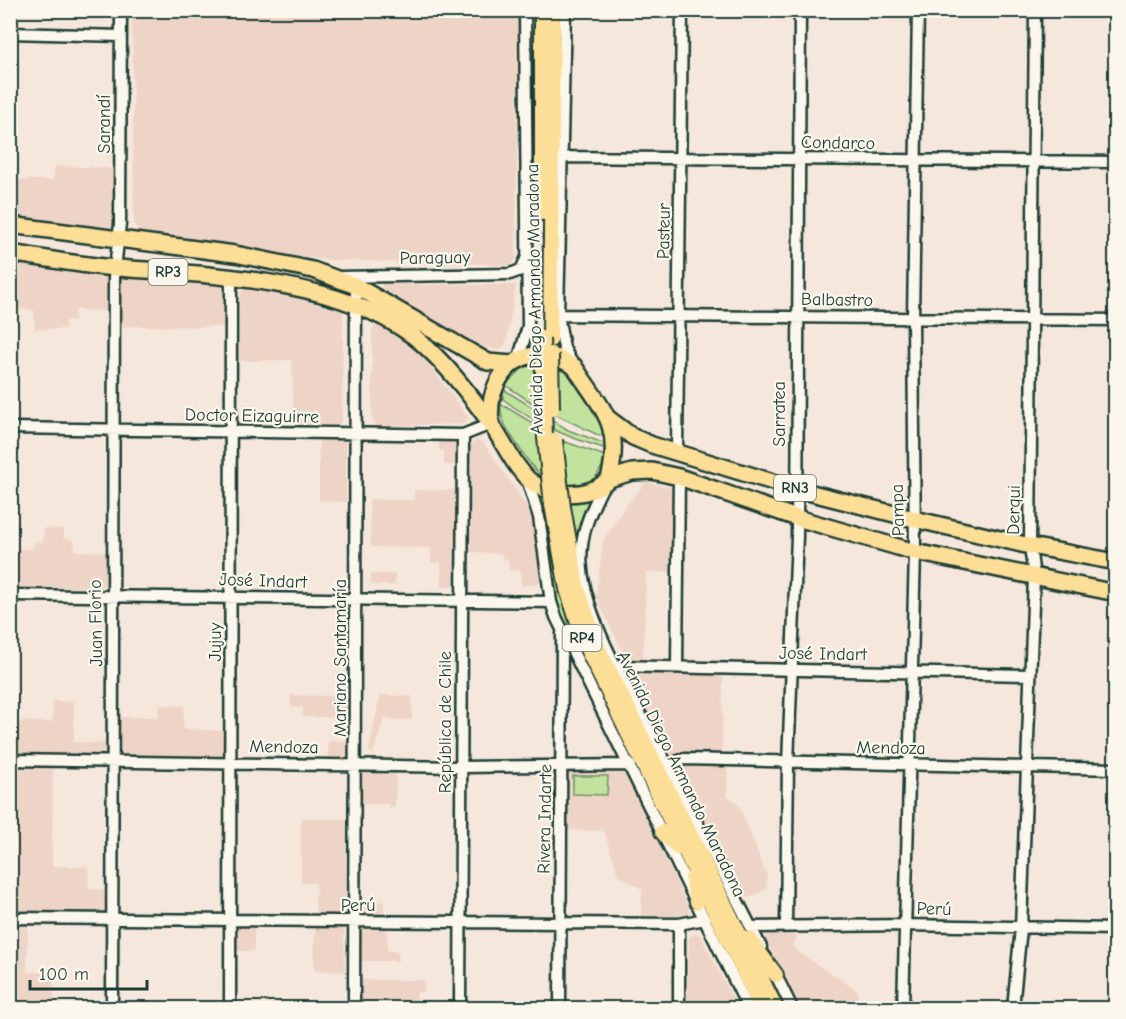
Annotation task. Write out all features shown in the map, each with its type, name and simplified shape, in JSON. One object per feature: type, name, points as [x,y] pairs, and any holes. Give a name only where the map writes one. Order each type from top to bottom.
[{"type":"highway","name":"RP3","points":[[10,225],[119,237],[235,254],[336,277],[356,286],[488,362],[515,362]]},
{"type":"highway","name":"RP3","points":[[10,253],[115,268],[231,276],[332,298],[375,314],[417,339],[444,365],[491,424]]},
{"type":"highway","points":[[491,424],[491,401],[496,381],[515,362],[546,355],[574,366]]},
{"type":"highway","name":"RN3","points":[[574,366],[607,418],[615,442],[607,481]]},
{"type":"highway","name":"RN3","points":[[607,418],[633,437],[796,489],[1030,546],[1116,562]]},
{"type":"highway","name":"RN3","points":[[491,424],[527,478],[550,491],[564,493],[589,490],[607,481],[643,470],[679,477],[796,518],[915,552],[1116,593]]},
{"type":"main road","name":"Avenida Diego Armando Maradona","points":[[542,10],[546,339],[557,506],[567,589],[585,645],[761,1008]]},
{"type":"main road","name":"Avenida Diego Armando Maradona","points":[[546,339],[553,10]]},
{"type":"main road","name":"Avenida Diego Armando Maradona","points":[[557,506],[577,586],[598,647],[777,1008]]},
{"type":"main road","points":[[662,832],[689,860],[697,902]]},
{"type":"main road","points":[[728,911],[776,975]]},
{"type":"street","name":"Sarandí","points":[[119,237],[121,10]]},
{"type":"street","name":"Avenida Diego Armando Maradona","points":[[515,362],[528,326],[525,10]]},
{"type":"street","name":"Avenida Diego Armando Maradona","points":[[564,10],[558,315],[564,348],[574,366]]},
{"type":"street","name":"Pasteur","points":[[676,452],[682,10]]},
{"type":"street","name":"Sarratea","points":[[786,925],[788,763],[796,518],[800,10]]},
{"type":"street","name":"Pampa","points":[[903,1008],[915,552],[913,318],[918,10]]},
{"type":"street","name":"Derqui","points":[[1013,1008],[1021,928],[1029,768],[1029,675],[1034,577],[1030,546],[1034,319],[1035,10]]},
{"type":"street","points":[[10,33],[121,36]]},
{"type":"street","name":"Condarco","points":[[560,157],[1116,162]]},
{"type":"street","name":"Juan Florio","points":[[112,1008],[115,760],[112,595],[115,268],[119,237]]},
{"type":"street","name":"Paraguay","points":[[336,277],[510,274],[521,270],[526,258]]},
{"type":"street","name":"Jujuy","points":[[230,1008],[231,276]]},
{"type":"street","name":"Mariano Santamaría","points":[[354,1008],[357,601],[356,286]]},
{"type":"street","name":"Balbastro","points":[[558,315],[1116,320]]},
{"type":"street","name":"Doctor Eizaguirre","points":[[10,428],[463,435],[491,424]]},
{"type":"street","name":"República de Chile","points":[[460,1008],[463,435]]},
{"type":"street","points":[[677,666],[679,477]]},
{"type":"street","points":[[527,478],[539,517],[551,602],[562,629],[748,1008]]},
{"type":"street","name":"Avenida Diego Armando Maradona","points":[[607,481],[589,512],[582,538],[582,571],[600,631],[792,1008]]},
{"type":"street","name":"José Indart","points":[[10,595],[231,596],[357,601],[551,602]]},
{"type":"street","name":"Rivera Indarte","points":[[560,1008],[562,629]]},
{"type":"street","name":"José Indart","points":[[616,666],[1029,675]]},
{"type":"street","name":"Mendoza","points":[[667,765],[684,759],[1116,770]]},
{"type":"street","name":"Mendoza","points":[[10,760],[461,767],[630,765]]},
{"type":"street","name":"Perú","points":[[10,918],[679,924],[705,919]]},
{"type":"street","points":[[679,924],[679,1008]]},
{"type":"street","name":"Perú","points":[[751,927],[905,925],[1116,928]]},
{"type":"shaded area","points":[[132,11],[518,11],[516,260],[510,265],[328,260],[139,233],[134,224]]},
{"type":"shaded area","points":[[55,166],[113,168],[114,222],[111,228],[108,230],[11,219],[11,180],[53,180]]},
{"type":"shaded area","points":[[11,260],[108,275],[111,311],[75,310],[75,320],[65,320],[65,329],[35,329],[34,310],[11,309]]},
{"type":"shaded area","points":[[126,274],[221,286],[224,291],[225,327],[119,326],[119,281]]},
{"type":"shaded area","points":[[382,284],[516,285],[506,344],[499,350],[478,345],[381,289]]},
{"type":"shaded area","points":[[245,289],[302,296],[338,307],[343,312],[342,420],[338,425],[294,424],[292,360],[239,361],[240,293]]},
{"type":"shaded area","points":[[378,325],[403,337],[426,360],[468,417],[464,424],[377,426],[372,420],[372,328]]},
{"type":"shaded area","points":[[319,439],[343,439],[346,445],[346,502],[319,501]]},
{"type":"shaded area","points":[[476,440],[483,442],[534,517],[540,581],[536,585],[521,585],[521,570],[509,570],[508,559],[503,560],[502,554],[470,552],[470,445]]},
{"type":"shaded area","points":[[439,441],[454,441],[456,465],[444,465],[444,451],[439,450]]},
{"type":"shaded area","points":[[646,482],[672,488],[673,543],[672,572],[646,572],[643,661],[631,660],[625,656],[596,597],[603,541],[624,508]]},
{"type":"shaded area","points":[[414,490],[456,490],[455,582],[451,587],[442,587],[441,562],[431,562],[431,548],[371,547],[369,499],[414,500]]},
{"type":"shaded area","points":[[44,528],[64,529],[64,539],[74,540],[75,551],[110,552],[107,584],[102,587],[11,588],[11,560],[14,559],[14,549],[33,549],[34,542],[43,542]]},
{"type":"shaded area","points":[[371,574],[395,574],[395,585],[374,585],[371,583]]},
{"type":"shaded area","points":[[630,671],[723,672],[722,756],[668,754],[629,680]]},
{"type":"shaded area","points":[[291,695],[349,696],[349,717],[303,717],[303,707],[291,707]]},
{"type":"shaded area","points":[[380,695],[412,696],[412,720],[384,719],[373,754],[369,751]]},
{"type":"shaded area","points":[[53,701],[74,702],[74,742],[112,744],[111,757],[11,756],[11,721],[52,722]]},
{"type":"shaded area","points":[[159,705],[184,706],[183,729],[226,731],[224,757],[120,755],[118,717],[159,717]]},
{"type":"shaded area","points":[[328,741],[349,741],[347,756],[340,761],[328,761]]},
{"type":"shaded area","points":[[686,763],[727,766],[727,796],[739,805],[767,876],[766,889],[748,898],[677,774],[678,768]]},
{"type":"shaded area","points":[[11,764],[53,764],[52,866],[88,867],[88,889],[108,890],[108,910],[103,915],[11,914]]},
{"type":"shaded area","points":[[396,767],[395,808],[389,808],[388,804],[361,804],[363,769]]},
{"type":"shaded area","points":[[568,770],[619,770],[626,774],[690,911],[688,916],[641,916],[642,889],[618,875],[604,831],[565,830]]},
{"type":"shaded area","points":[[301,818],[346,819],[346,912],[341,918],[315,917],[316,883],[301,883]]},
{"type":"shaded area","points":[[361,900],[384,901],[384,918],[363,915]]},
{"type":"shaded area","points":[[11,922],[28,923],[27,972],[53,973],[54,1008],[11,1008]]},
{"type":"shaded area","points":[[236,924],[254,925],[254,951],[232,951],[233,927]]},
{"type":"shaded area","points":[[368,925],[387,925],[387,951],[398,951],[398,961],[360,961],[361,932]]},
{"type":"shaded area","points":[[315,926],[344,929],[345,972],[314,970]]},
{"type":"shaded area","points":[[696,933],[700,935],[738,1008],[687,1008],[689,937]]},
{"type":"shaded area","points":[[769,934],[796,934],[796,941],[792,944],[795,950],[858,991],[858,1008],[801,1008],[765,937]]},
{"type":"shaded area","points":[[360,980],[424,980],[424,991],[417,992],[416,1008],[360,1008]]},
{"type":"green space","points":[[535,364],[559,368],[572,377],[600,420],[607,436],[600,436],[534,404],[505,385],[523,368]]},
{"type":"green space","points":[[503,389],[568,430],[606,444],[607,449],[566,435],[527,416],[503,399]]},
{"type":"green space","points":[[501,404],[560,440],[608,457],[594,480],[568,487],[557,485],[539,473],[507,429],[501,415]]},
{"type":"green space","points":[[538,494],[555,501],[585,498],[589,500],[581,519],[577,557],[590,615],[604,652],[752,937],[723,891],[604,655],[585,605],[566,511],[545,509],[552,553],[577,638],[613,720],[672,840],[653,809],[564,625],[555,599]]},
{"type":"green space","points":[[573,776],[608,776],[607,795],[573,794]]}]
